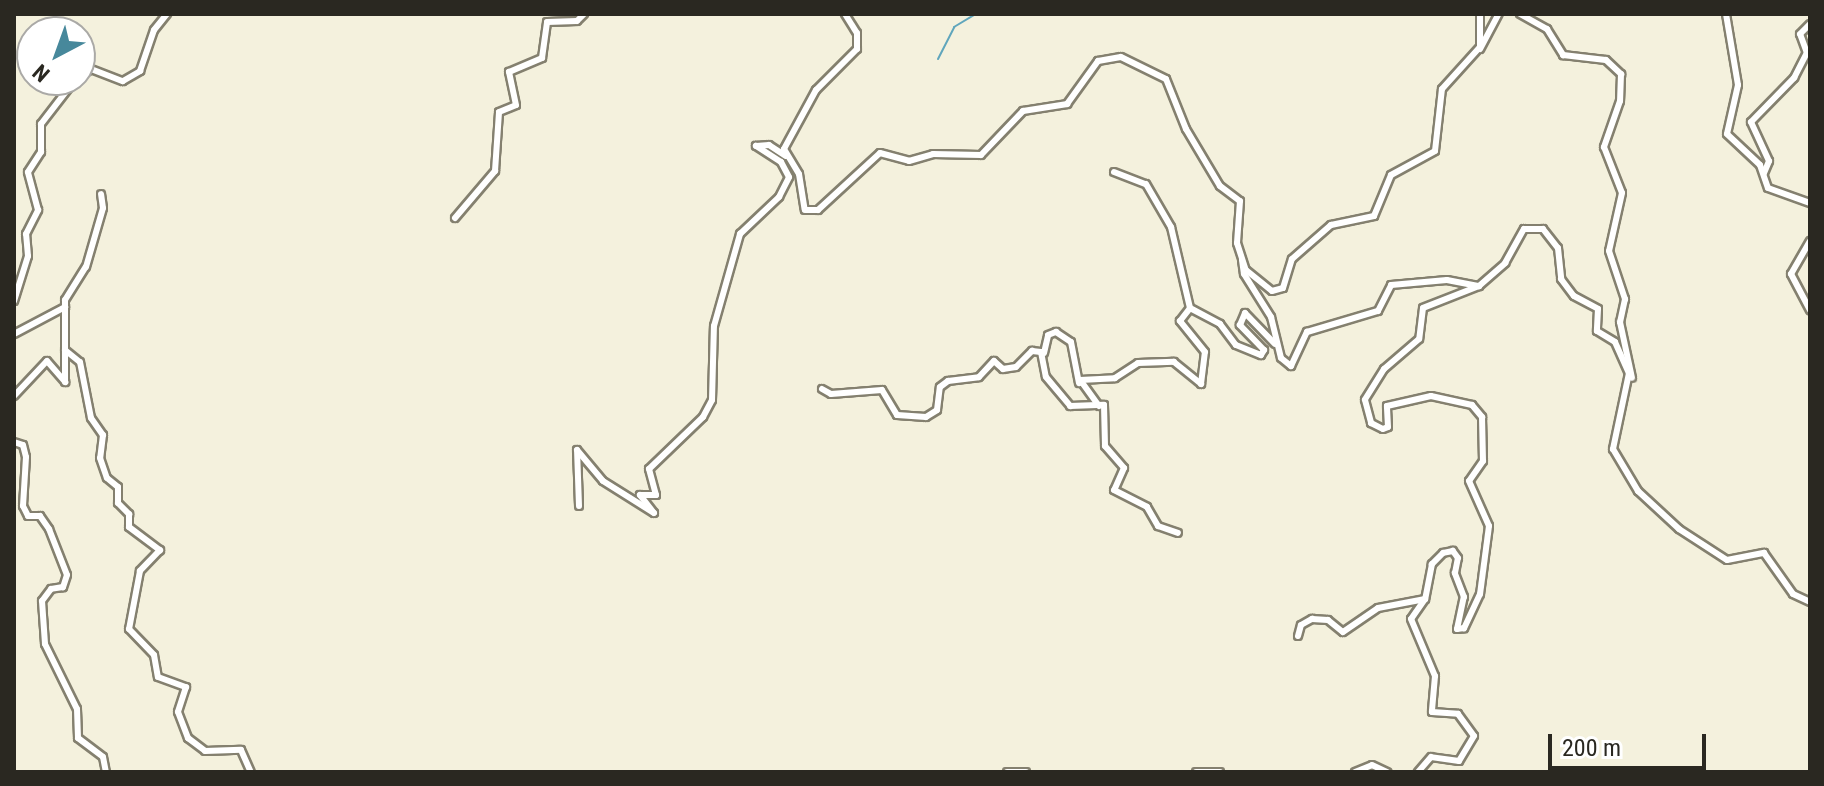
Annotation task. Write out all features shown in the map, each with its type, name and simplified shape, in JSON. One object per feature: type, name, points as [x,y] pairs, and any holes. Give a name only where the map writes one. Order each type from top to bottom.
[{"type":"street","points":[[96,71],[117,82],[140,71],[154,30],[167,14]]},
{"type":"street","points":[[455,218],[495,171],[499,112],[516,105],[509,72],[542,58],[547,22],[577,21],[584,14]]},
{"type":"street","points":[[786,156],[785,143],[816,90],[857,49],[857,33],[845,14]]},
{"type":"street","points":[[1478,50],[1480,14]]},
{"type":"street","points":[[1242,260],[1259,285],[1277,291],[1292,259],[1331,225],[1378,213],[1391,175],[1435,151],[1443,85],[1478,50],[1499,14]]},
{"type":"street","points":[[1520,14],[1547,29],[1563,55],[1606,60],[1621,74],[1620,101],[1604,147],[1622,193],[1609,248],[1614,281],[1625,299],[1620,322],[1633,370],[1613,449],[1638,491],[1679,529],[1727,560],[1764,553],[1793,594],[1810,602]]},
{"type":"street","points":[[1726,14],[1738,85],[1725,128],[1762,174],[1768,188],[1810,203]]},
{"type":"street","points":[[1762,174],[1769,161],[1751,122],[1794,78],[1807,53],[1800,34],[1810,24]]},
{"type":"street","points":[[579,506],[577,450],[603,481],[654,513],[640,495],[656,495],[649,469],[703,417],[712,400],[714,326],[740,234],[779,197],[789,177],[781,162],[756,146],[769,145],[786,156],[799,174],[800,203],[818,210],[880,153],[909,161],[933,154],[981,155],[1023,111],[1067,104],[1098,61],[1121,57],[1166,79],[1186,129],[1220,186],[1240,201],[1244,274],[1271,317],[1277,347],[1285,363],[1295,365],[1307,332],[1378,311],[1391,285],[1447,280],[1479,286]]},
{"type":"street","points":[[14,301],[28,256],[26,234],[38,210],[28,172],[41,152],[41,124],[63,96]]},
{"type":"street","points":[[1114,172],[1144,183],[1171,227],[1190,308],[1220,324],[1236,345],[1261,355],[1264,350],[1240,325],[1245,313],[1277,347]]},
{"type":"street","points":[[14,396],[47,361],[65,382],[65,307],[86,267],[103,208],[101,194]]},
{"type":"street","points":[[1418,772],[1431,757],[1462,759],[1474,733],[1458,714],[1431,709],[1436,680],[1424,637],[1411,619],[1425,599],[1432,564],[1453,551],[1464,597],[1457,629],[1464,628],[1480,594],[1489,526],[1469,481],[1483,461],[1480,411],[1431,396],[1389,405],[1383,429],[1371,423],[1365,400],[1384,369],[1419,339],[1423,308],[1479,286],[1505,263],[1524,229],[1543,229],[1558,248],[1561,279],[1601,314],[1597,331],[1615,342],[1628,385]]},
{"type":"street","points":[[1810,241],[1791,274],[1810,310]]},
{"type":"street","points":[[14,334],[65,307]]},
{"type":"street","points":[[1079,383],[1115,378],[1138,363],[1174,362],[1201,384],[1205,352],[1180,321],[1190,308]]},
{"type":"street","points":[[1099,406],[1070,406],[1046,377],[1045,336],[1056,332],[1066,338],[1078,354],[1079,383],[1106,410],[1105,446],[1124,468],[1112,487],[1147,507],[1158,526],[1178,533]]},
{"type":"street","points":[[65,350],[82,367],[91,418],[103,435],[100,458],[107,478],[118,487],[118,503],[129,514],[129,527],[160,550],[140,571],[129,629],[154,655],[158,677],[186,687],[178,712],[188,738],[205,751],[241,750],[251,772]]},
{"type":"street","points":[[822,389],[831,394],[882,390],[897,415],[926,417],[937,410],[940,387],[948,381],[979,377],[994,361],[1007,369],[1032,351],[1044,356]]},
{"type":"street","points":[[14,442],[23,445],[26,457],[23,506],[49,529],[67,575],[63,587],[51,589],[42,601],[45,644],[77,709],[78,738],[103,757],[106,772]]},
{"type":"street","points":[[1298,636],[1301,625],[1312,619],[1328,620],[1343,632],[1378,608],[1425,599]]},
{"type":"street","points":[[1355,772],[1372,765],[1387,772]]},
{"type":"street","points":[[1007,772],[1026,772]]},
{"type":"street","points":[[1196,772],[1220,772]]},
{"type":"waterway","points":[[938,59],[954,27],[976,14]]}]
